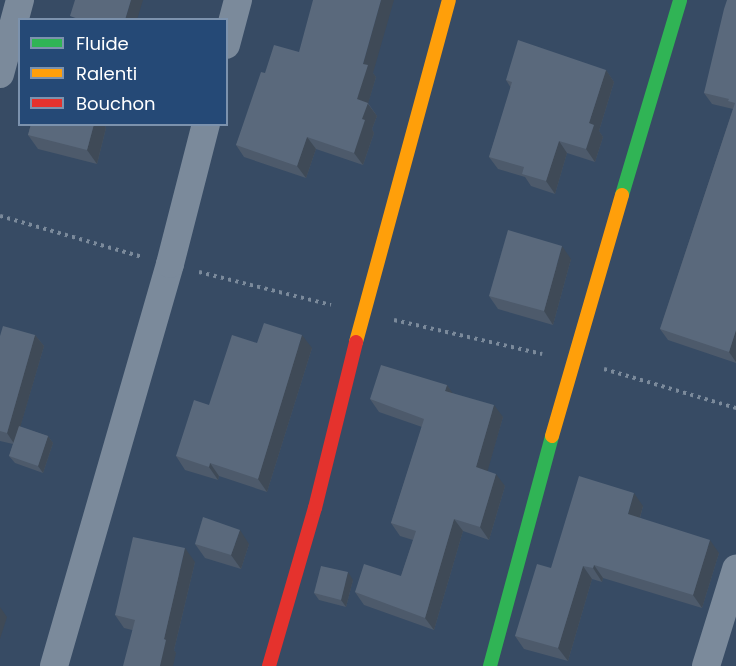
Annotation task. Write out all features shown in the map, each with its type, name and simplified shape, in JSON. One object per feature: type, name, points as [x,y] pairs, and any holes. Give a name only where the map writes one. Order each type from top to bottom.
[{"type":"street","points":[[0,74],[20,0]]},
{"type":"street","points":[[228,38],[238,0]]},
{"type":"street","points":[[269,666],[315,508],[363,312],[449,0]]},
{"type":"street","points":[[490,666],[573,361],[680,0]]},
{"type":"street","points":[[54,666],[170,264],[205,126]]},
{"type":"street","points":[[706,666],[736,569]]},
{"type":"building","points":[[75,0],[131,0],[126,18],[76,18],[70,16]]},
{"type":"building","points":[[313,0],[381,0],[363,64],[368,65],[357,99],[368,103],[354,153],[307,137],[297,166],[236,145],[261,72],[265,73],[274,45],[299,52]]},
{"type":"building","points":[[727,0],[736,0],[736,330],[729,352],[660,329],[735,103],[728,101],[729,99],[704,93]]},
{"type":"building","points":[[518,40],[606,70],[589,123],[594,125],[586,149],[559,141],[546,181],[522,174],[524,167],[489,157],[512,82],[506,80]]},
{"type":"building","points":[[30,126],[93,126],[87,150],[28,135]]},
{"type":"building","points":[[508,230],[562,246],[544,311],[489,296]]},
{"type":"building","points":[[264,323],[302,335],[258,479],[210,463],[209,467],[176,456],[194,400],[209,405],[232,335],[257,343]]},
{"type":"building","points":[[3,326],[35,335],[7,433],[0,431],[0,336]]},
{"type":"building","points":[[381,365],[447,385],[445,391],[494,405],[476,467],[496,474],[480,527],[454,519],[425,618],[355,592],[364,564],[401,576],[416,531],[391,523],[424,419],[370,399]]},
{"type":"building","points":[[19,426],[48,436],[38,466],[9,456]]},
{"type":"building","points":[[579,476],[634,493],[628,514],[710,540],[693,595],[594,565],[593,568],[583,566],[558,648],[515,636],[537,564],[551,568]]},
{"type":"building","points":[[203,517],[240,530],[231,555],[195,544]]},
{"type":"building","points":[[133,537],[185,548],[160,666],[123,666],[135,620],[115,615]]},
{"type":"building","points":[[321,566],[348,572],[341,600],[314,593]]},
{"type":"traffic: fast","points":[[622,195],[680,0]]},
{"type":"traffic: fast","points":[[490,666],[552,436]]},
{"type":"traffic: slow","points":[[356,342],[449,0]]},
{"type":"traffic: slow","points":[[552,436],[622,195]]},
{"type":"traffic: jam","points":[[269,666],[315,508],[356,342]]}]
